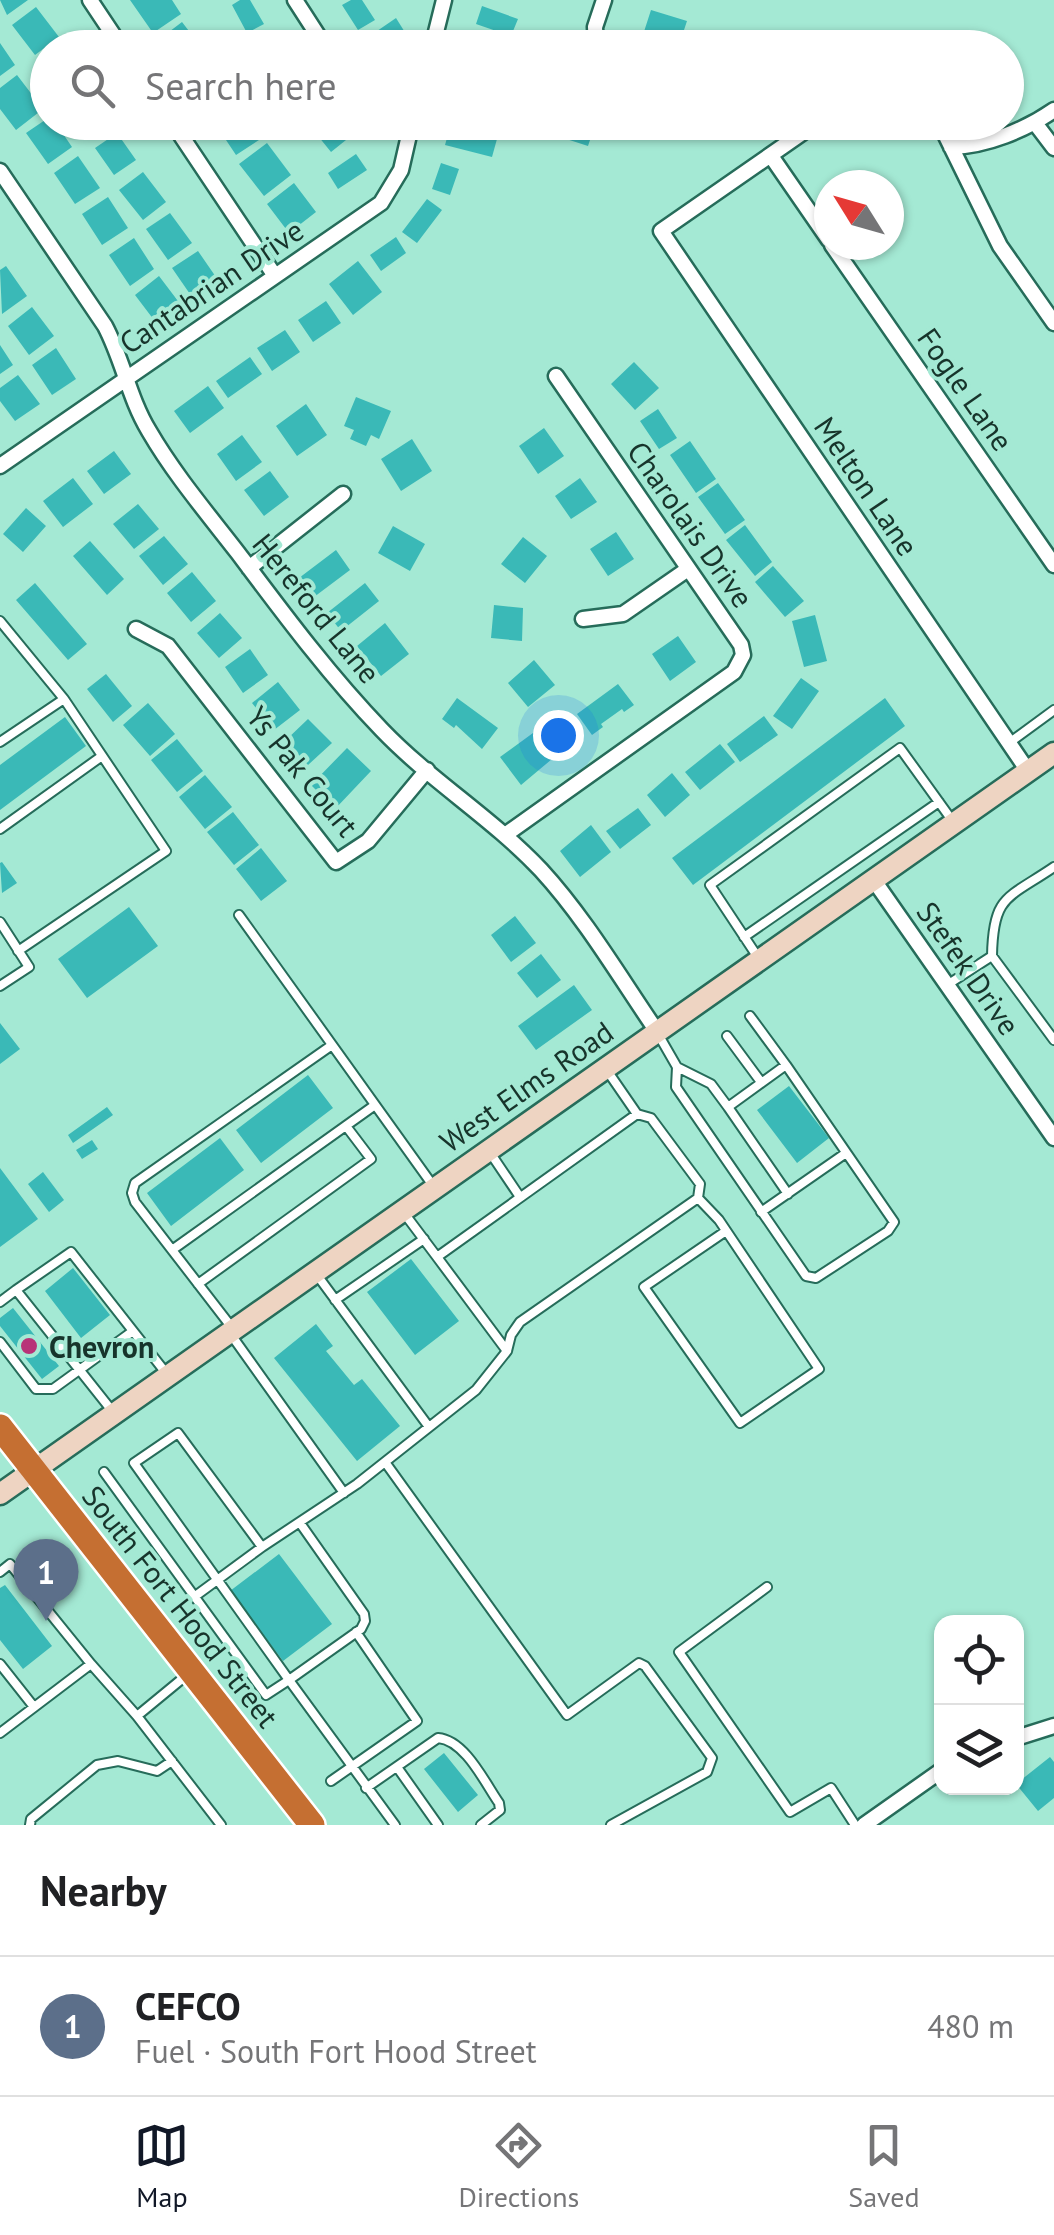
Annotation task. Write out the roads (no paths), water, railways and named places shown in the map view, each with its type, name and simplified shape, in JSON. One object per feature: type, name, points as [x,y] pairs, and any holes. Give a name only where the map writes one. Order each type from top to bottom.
[{"type":"highway","name":"South Fort Hood Street","points":[[0,1427],[312,1825]]},
{"type":"main road","name":"West Elms Road","points":[[0,1494],[656,1030],[954,822],[1045,764]]},
{"type":"street","points":[[90,0],[110,30]]},
{"type":"street","points":[[294,0],[314,30]]},
{"type":"street","points":[[436,30],[444,0]]},
{"type":"street","points":[[595,30],[604,0]]},
{"type":"street","points":[[1024,128],[1054,110]]},
{"type":"street","points":[[1035,124],[1054,148]]},
{"type":"street","points":[[184,140],[275,276]]},
{"type":"street","name":"Cantabrian Drive","points":[[0,466],[381,203],[401,170],[408,140]]},
{"type":"street","points":[[771,156],[793,140]]},
{"type":"street","points":[[948,140],[1000,246],[1054,323]]},
{"type":"street","points":[[952,147],[989,140]]},
{"type":"street","name":"Melton Lane","points":[[771,156],[660,232],[1008,743],[1045,764]]},
{"type":"street","name":"Fogle Lane","points":[[771,156],[814,218]]},
{"type":"street","name":"Hereford Lane","points":[[0,171],[105,326],[134,404],[166,459],[249,568],[384,732],[506,835],[572,907],[656,1030]]},
{"type":"street","name":"Fogle Lane","points":[[843,260],[1054,565]]},
{"type":"street","name":"Charolais Drive","points":[[506,835],[740,664],[741,645],[556,376]]},
{"type":"street","points":[[249,568],[343,494]]},
{"type":"street","points":[[583,620],[623,614],[688,569]]},
{"type":"street","name":"Ys Pak Court","points":[[136,629],[168,646],[336,862],[368,841],[428,770]]},
{"type":"street","name":"Stefek Drive","points":[[874,879],[1053,1133]]},
{"type":"street","points":[[1024,1735],[1054,1726]]},
{"type":"street","points":[[864,1825],[934,1776]]},
{"type":"lane","points":[[0,622],[64,699],[166,851],[18,951]]},
{"type":"lane","points":[[0,742],[64,699]]},
{"type":"lane","points":[[1008,743],[1054,710]]},
{"type":"lane","points":[[759,960],[710,885],[900,748],[954,822]]},
{"type":"lane","points":[[0,829],[102,756]]},
{"type":"lane","points":[[744,936],[939,802]]},
{"type":"lane","points":[[858,858],[874,879]]},
{"type":"lane","points":[[1054,867],[997,908],[992,956],[1054,1040]]},
{"type":"lane","points":[[831,876],[846,898]]},
{"type":"lane","points":[[240,915],[434,1188]]},
{"type":"lane","points":[[0,922],[28,967],[0,986]]},
{"type":"lane","points":[[947,984],[992,956]]},
{"type":"lane","points":[[656,1030],[677,1067],[676,1087],[806,1276],[816,1278],[888,1231],[894,1222],[750,1016]]},
{"type":"lane","points":[[726,1036],[762,1082]]},
{"type":"lane","points":[[332,1045],[135,1183],[132,1193],[344,1493]]},
{"type":"lane","points":[[728,1107],[786,1065]]},
{"type":"lane","points":[[194,1597],[344,1493],[429,1428],[476,1390],[507,1350],[520,1322],[698,1198],[700,1184],[651,1118],[637,1114],[604,1067]]},
{"type":"lane","points":[[677,1067],[711,1084],[788,1194]]},
{"type":"lane","points":[[172,1250],[375,1105]]},
{"type":"lane","points":[[437,1257],[637,1114]]},
{"type":"lane","points":[[198,1284],[371,1159],[346,1126]]},
{"type":"lane","points":[[488,1149],[520,1197]]},
{"type":"lane","points":[[761,1212],[846,1153]]},
{"type":"lane","points":[[698,1198],[726,1231],[819,1369],[740,1423],[644,1286],[726,1231]]},
{"type":"lane","points":[[402,1210],[507,1350]]},
{"type":"lane","points":[[335,1300],[424,1239]]},
{"type":"lane","points":[[0,1302],[72,1252],[168,1375]]},
{"type":"lane","points":[[315,1272],[429,1428]]},
{"type":"lane","points":[[16,1290],[114,1413]]},
{"type":"lane","points":[[0,1342],[36,1388],[52,1389],[133,1330]]},
{"type":"lane","points":[[262,1547],[178,1433],[134,1464],[395,1825]]},
{"type":"lane","points":[[386,1462],[567,1715],[639,1664],[645,1666],[712,1758],[707,1772],[612,1825]]},
{"type":"lane","points":[[104,1472],[266,1696],[356,1632],[365,1621],[364,1614],[300,1523]]},
{"type":"lane","points":[[0,1572],[10,1564],[137,1716],[218,1824]]},
{"type":"lane","points":[[767,1587],[679,1652],[790,1812],[831,1788],[855,1825]]},
{"type":"lane","points":[[331,1781],[417,1721],[356,1632]]},
{"type":"lane","points":[[0,1664],[34,1708]]},
{"type":"lane","points":[[0,1733],[91,1664]]},
{"type":"lane","points":[[137,1716],[190,1672]]},
{"type":"lane","points":[[366,1788],[438,1738],[448,1739],[500,1803],[500,1810],[481,1825]]},
{"type":"lane","points":[[30,1825],[31,1818],[97,1765],[118,1761],[157,1771],[172,1762]]},
{"type":"lane","points":[[396,1767],[438,1825]]},
{"type":"place","name":"Chevron","points":[[29,1346]]},
{"type":"place","name":"CEFCO","points":[[46,1621]]}]
